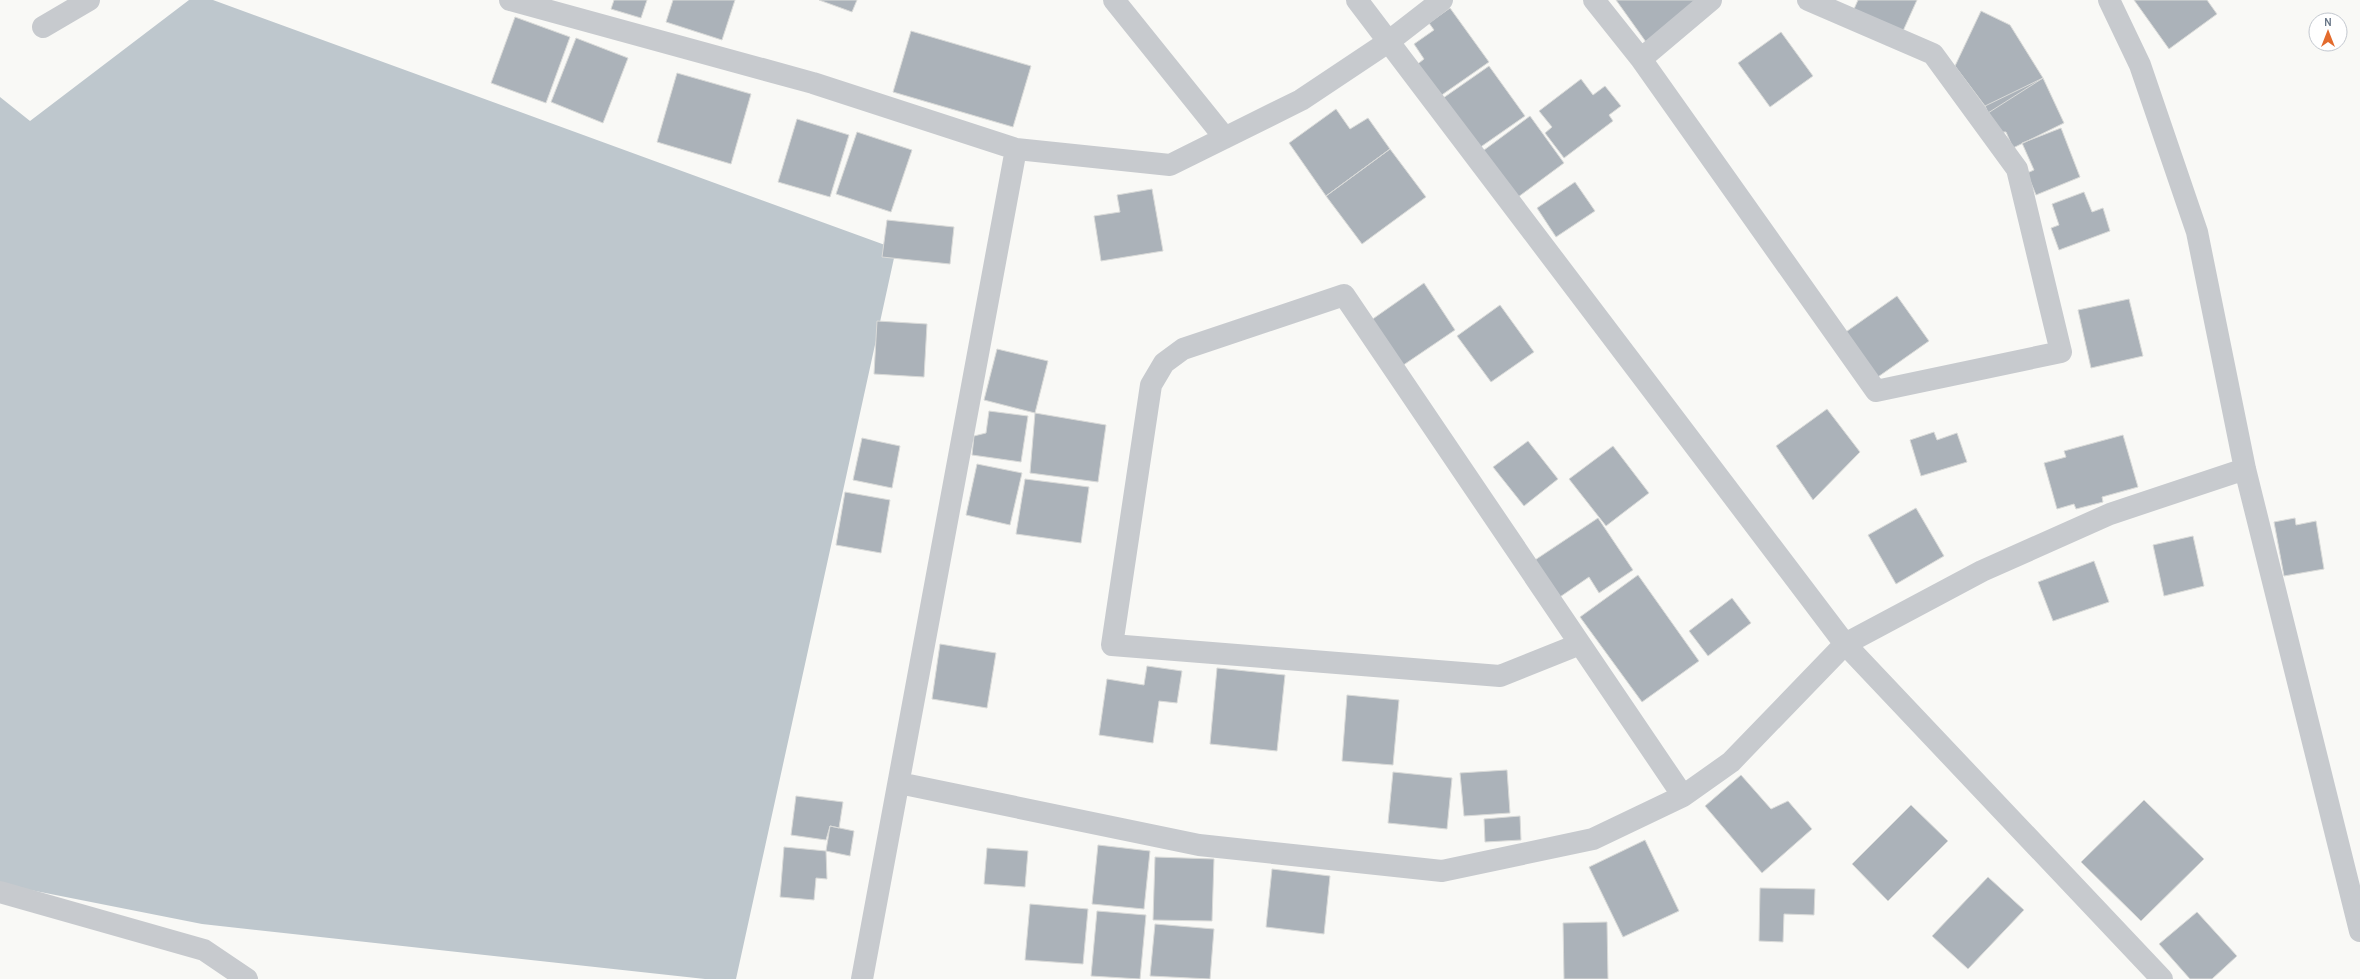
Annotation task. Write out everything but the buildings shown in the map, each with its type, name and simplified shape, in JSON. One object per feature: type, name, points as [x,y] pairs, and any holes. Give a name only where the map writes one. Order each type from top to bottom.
[{"type":"street","points":[[43,27],[89,0]]},
{"type":"street","points":[[510,0],[813,83],[1016,149],[1170,165],[1300,100],[1388,42],[1442,0]]},
{"type":"street","points":[[1114,0],[1225,138]]},
{"type":"street","points":[[1357,0],[1845,644],[2162,979]]},
{"type":"street","points":[[1594,0],[1641,59],[1876,391],[2061,352],[2017,169],[1933,54],[1808,0]]},
{"type":"street","points":[[1641,59],[1711,0]]},
{"type":"street","points":[[2108,0],[2140,65],[2197,232],[2246,469],[2360,931]]},
{"type":"street","points":[[862,979],[1016,149]]},
{"type":"street","points":[[1580,644],[1500,676],[1112,645],[1151,386],[1164,363],[1183,349],[1344,295],[1683,796]]},
{"type":"street","points":[[899,782],[1199,845],[1442,871],[1593,839],[1683,796],[1731,762],[1845,644],[1982,571],[2110,514],[2246,469]]},
{"type":"street","points":[[0,892],[204,950],[247,979]]},
{"type":"shaded area","points":[[189,0],[213,0],[896,249],[736,979],[705,979],[202,924],[0,884],[0,97],[30,121]]}]
